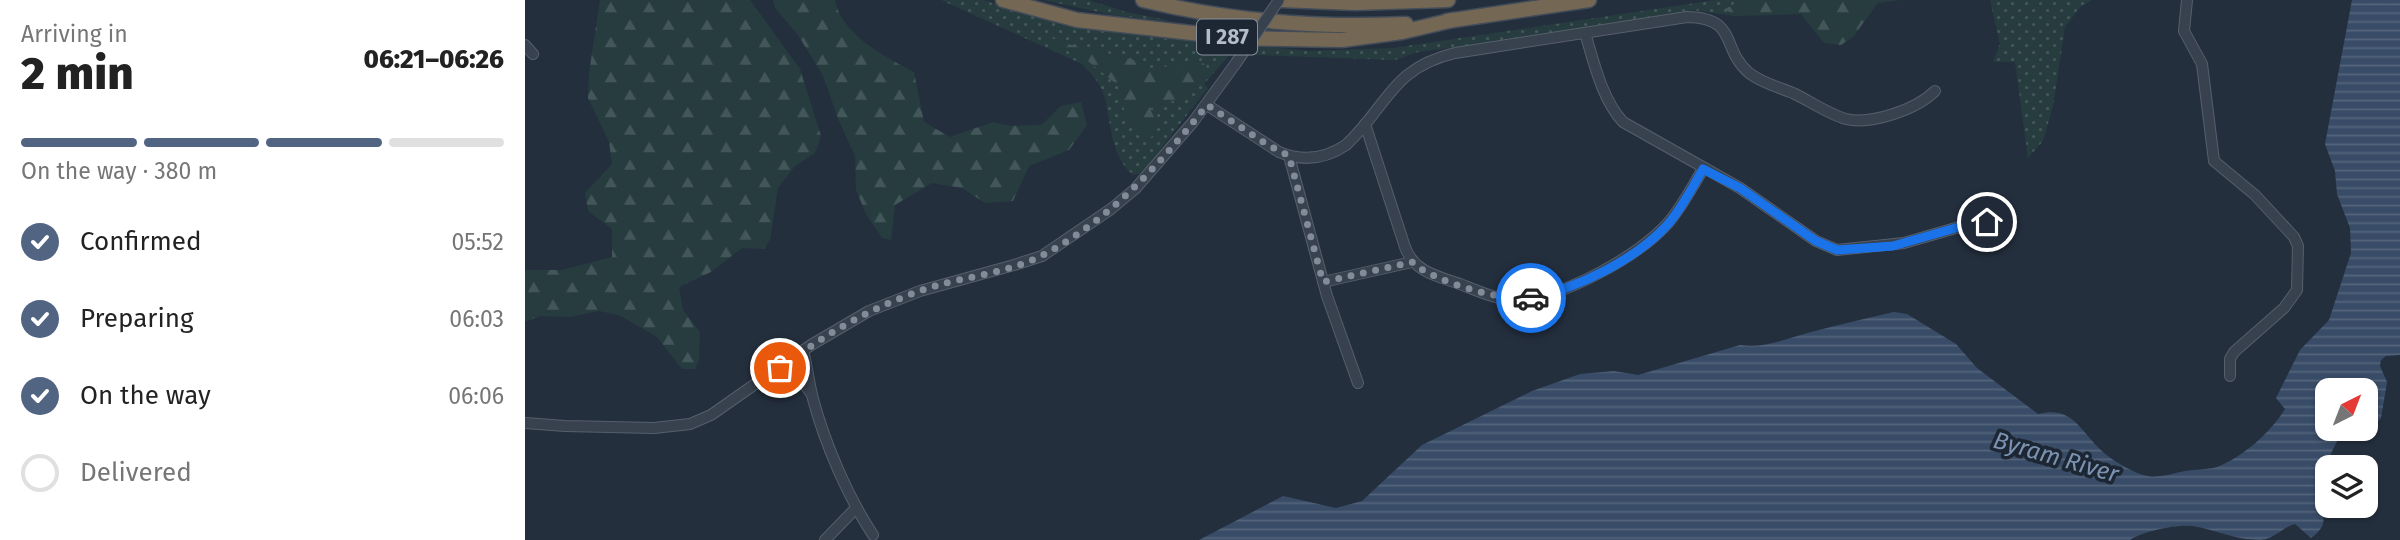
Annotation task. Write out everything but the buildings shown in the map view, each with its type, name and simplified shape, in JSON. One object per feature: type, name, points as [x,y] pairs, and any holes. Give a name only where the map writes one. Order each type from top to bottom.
[{"type":"highway","name":"I 287","points":[[1003,0],[1077,20],[1236,38],[1342,40],[1402,32],[1453,20]]},
{"type":"highway","points":[[1143,0],[1194,10],[1295,23],[1370,25],[1453,20],[1589,0]]},
{"type":"highway","points":[[1280,0],[1319,3],[1448,0]]},
{"type":"highway","points":[[1409,0],[1426,2]]},
{"type":"street","points":[[525,423],[679,427],[711,415],[803,350],[855,318],[901,297],[1042,256],[1135,189],[1207,105],[1280,0]]},
{"type":"street","points":[[2187,0],[2184,31],[2202,64],[2214,161],[2255,195],[2294,237],[2298,246],[2297,290],[2284,308],[2234,352],[2230,359],[2230,376]]},
{"type":"street","points":[[1207,105],[1289,156],[1314,158],[1336,152],[1355,137],[1398,81],[1426,62],[1455,53],[1687,18],[1712,20],[1723,30],[1740,62],[1757,78],[1849,120],[1881,116],[1913,107],[1935,91]]},
{"type":"street","points":[[1585,33],[1597,73],[1616,114],[1631,128],[1740,188],[1816,241],[1837,250],[1893,246],[1987,222]]},
{"type":"street","points":[[525,45],[533,54]]},
{"type":"street","points":[[1365,124],[1412,262],[1433,275],[1503,299],[1525,299],[1557,291],[1605,269],[1654,237],[1675,215],[1703,169]]},
{"type":"street","points":[[1289,156],[1323,282],[1359,383]]},
{"type":"street","points":[[1323,282],[1412,262]]},
{"type":"street","points":[[803,350],[813,399]]},
{"type":"street","points":[[780,368],[795,372],[802,378],[813,399],[856,508],[873,535]]},
{"type":"street","points":[[825,540],[856,508]]},
{"type":"green space","points":[[600,0],[750,0],[800,69],[821,136],[815,153],[795,166],[778,188],[770,240],[764,249],[742,248],[711,272],[679,287],[683,310],[700,332],[699,360],[695,369],[682,369],[657,337],[619,315],[599,311],[570,317],[540,316],[525,322],[525,270],[562,270],[612,257],[612,229],[588,211],[585,193],[612,164],[609,142],[588,98]]},
{"type":"green space","points":[[773,0],[835,0],[839,12],[855,34],[878,52],[914,72],[924,122],[950,137],[993,122],[1011,126],[1041,125],[1061,106],[1081,102],[1087,125],[1069,150],[1029,166],[1013,201],[985,203],[962,188],[932,183],[895,205],[891,240],[882,238],[866,214],[856,190],[855,156],[823,76],[798,35],[775,8]]},
{"type":"green space","points":[[941,0],[983,0],[1062,25],[1235,46],[1204,84],[1208,88],[1145,169],[1133,175],[1119,158],[1115,148],[1102,91],[1095,78],[1082,64]]},
{"type":"green space","points":[[1043,0],[1088,0],[1167,21],[1113,15]]},
{"type":"green space","points":[[1716,0],[1900,0],[1735,16],[1692,10],[1525,39],[1418,52],[1395,60],[1255,55],[1257,46],[1309,51],[1393,48]]},
{"type":"green space","points":[[1742,0],[1880,0],[1853,37],[1841,45],[1824,43],[1801,14],[1735,16],[1725,9]]},
{"type":"green space","points":[[1990,0],[2092,0],[2080,7],[2065,27],[2053,106],[2043,141],[2028,158],[2015,62],[1993,62],[2000,44]]},
{"type":"green space","points":[[1044,35],[1067,44],[1131,59],[1150,68],[1203,63],[1207,67],[1195,87],[1184,97],[1162,101],[1150,109],[1157,123],[1156,134],[1148,139],[1142,138],[1126,114],[1119,86],[1080,55],[1046,44],[1041,38]]},
{"type":"water","name":"Byram River","points":[[2352,0],[2400,0],[2400,355],[2386,356],[2381,360],[2380,366],[2387,382],[2381,418],[2378,421],[2378,378],[2315,378],[2315,441],[2338,441],[2331,455],[2315,455],[2315,518],[2324,519],[2319,531],[2311,538],[2295,524],[2261,540],[2186,526],[2151,531],[2130,540],[1199,540],[1283,496],[1336,508],[1362,501],[1422,445],[1532,391],[1580,374],[1614,371],[1638,375],[1740,345],[1769,344],[1894,312],[1907,314],[1956,344],[1977,368],[2038,414],[2050,412],[2068,416],[2105,454],[2133,471],[2146,476],[2159,476],[2213,468],[2237,457],[2272,426],[2285,409],[2276,398],[2300,350],[2329,320],[2351,253],[2350,228],[2337,194],[2335,171],[2325,144]]},
{"type":"way so far","points":[[780,368],[826,335],[901,297],[1042,256],[1111,209],[1135,189],[1207,105],[1289,156],[1323,282],[1412,262],[1425,272],[1492,296],[1515,300],[1531,298]]},
{"type":"route","points":[[1531,298],[1588,279],[1645,244],[1675,215],[1703,169],[1740,188],[1816,241],[1837,250],[1893,246],[1987,222]]}]
